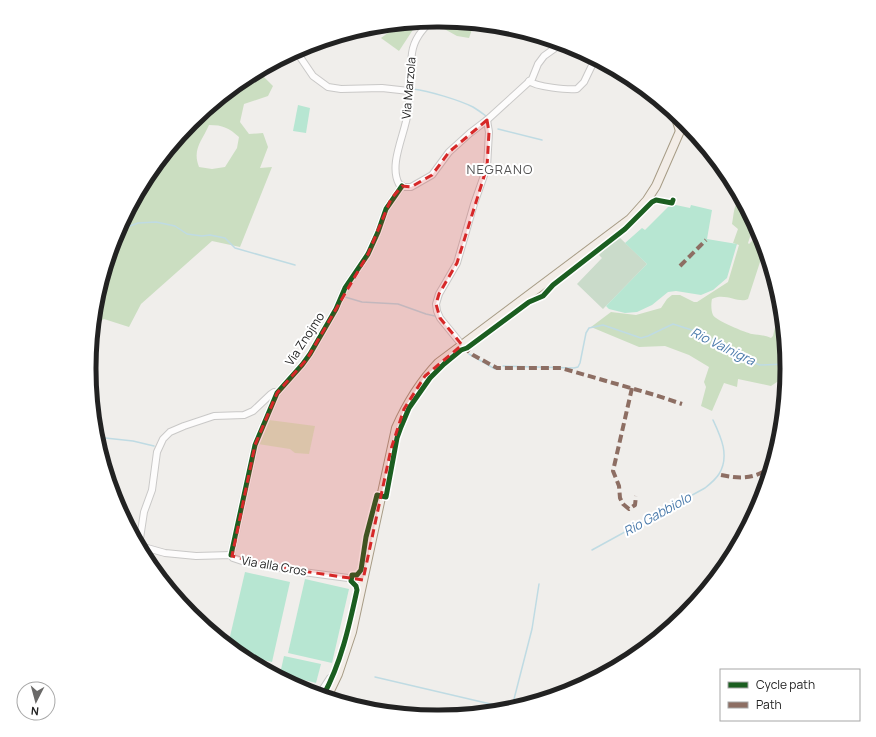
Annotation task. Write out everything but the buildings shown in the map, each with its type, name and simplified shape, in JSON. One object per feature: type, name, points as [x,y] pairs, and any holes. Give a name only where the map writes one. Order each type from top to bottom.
[{"type":"main road","points":[[329,692],[338,674],[352,632],[396,428],[412,394],[425,376],[438,363],[630,219],[647,200],[656,186],[680,128]]},
{"type":"street","name":"Via Marzola","points":[[400,185],[396,177],[396,163],[407,121],[413,45],[425,28]]},
{"type":"street","points":[[400,185],[406,188],[411,187],[432,174],[449,152],[487,120],[534,76],[538,64],[544,56],[555,48]]},
{"type":"street","points":[[300,56],[314,76],[328,87],[341,89],[382,88],[409,91]]},
{"type":"street","points":[[529,81],[536,85],[577,89],[584,82],[593,64]]},
{"type":"street","points":[[462,346],[440,318],[436,304],[441,289],[457,263],[474,204],[487,167],[489,132],[487,120]]},
{"type":"street","name":"Via Znojmo","points":[[231,555],[256,445],[277,393],[310,354],[336,309],[345,288],[368,254],[386,209],[400,185]]},
{"type":"street","points":[[140,536],[144,512],[152,490],[157,452],[163,439],[170,432],[214,416],[244,415],[252,411],[274,392],[277,393]]},
{"type":"street","name":"Via alla Cros","points":[[147,548],[165,553],[231,555],[235,559],[275,567],[363,580]]},
{"type":"street","points":[[323,690],[330,678],[338,674]]},
{"type":"highlighted area","points":[[487,120],[489,132],[487,167],[457,263],[439,294],[436,304],[440,318],[462,345],[425,376],[404,409],[391,449],[363,580],[275,567],[232,556],[255,445],[277,393],[307,359],[368,254],[391,199],[402,186],[411,187],[432,175],[449,152]]},
{"type":"green space","points":[[441,27],[472,29],[469,38],[457,36]]},
{"type":"green space","points":[[414,28],[399,51],[381,38],[391,30]]},
{"type":"green space","points":[[263,76],[273,86],[268,96],[244,104],[240,122],[249,134],[263,133],[268,147],[260,168],[272,167],[240,247],[212,241],[141,304],[129,327],[104,319],[99,322],[108,280],[122,238],[142,198],[154,179],[181,143],[213,112],[230,98]],"holes":[[[209,125],[222,126],[232,131],[239,137],[237,148],[225,167],[212,169],[199,167],[197,161],[197,150]]]},
{"type":"green space","points":[[298,105],[310,108],[306,133],[293,131]]},
{"type":"green space","points":[[671,204],[690,208],[691,205],[712,210],[707,239],[737,244],[727,278],[713,290],[701,295],[676,291],[668,292],[652,305],[637,312],[625,313],[609,309],[606,306],[647,264],[625,243],[642,228],[645,230]]},
{"type":"green space","points":[[736,204],[751,233],[748,243],[749,244],[754,239],[761,258],[760,262],[748,299],[740,300],[727,297],[717,297],[712,299],[712,311],[715,317],[731,326],[752,334],[771,338],[777,324],[779,382],[771,386],[738,379],[737,387],[724,383],[712,411],[701,406],[706,387],[704,382],[709,367],[689,355],[665,346],[639,347],[591,327],[611,312],[636,315],[661,308],[667,299],[672,295],[680,295],[697,302],[728,282],[739,245],[733,243],[738,229],[732,224]]},
{"type":"green space","points":[[618,236],[647,264],[603,309],[577,284],[602,258],[599,255]]},
{"type":"green space","points":[[269,420],[315,426],[309,454],[295,453],[290,449],[258,444]]},
{"type":"green space","points":[[245,572],[290,582],[272,662],[259,659],[229,639]]},
{"type":"green space","points":[[305,579],[349,589],[332,663],[288,653]]},
{"type":"green space","points":[[284,656],[321,664],[316,683],[291,677],[281,671]]},
{"type":"waterway","points":[[413,89],[460,102],[473,107],[486,116]]},
{"type":"waterway","points":[[498,129],[542,140]]},
{"type":"waterway","name":"Rio Valnigra","points":[[127,227],[138,223],[156,222],[175,226],[187,234],[202,236],[210,235],[225,238],[235,248],[295,265]]},
{"type":"waterway","name":"Rio Valnigra","points":[[345,297],[362,302],[398,304],[435,316],[437,318]]},
{"type":"waterway","name":"Rio Valnigra","points":[[503,366],[574,368],[578,367],[580,363],[586,333],[589,328],[603,325],[641,338],[673,324],[698,332],[728,348],[740,357],[760,365],[780,364]]},
{"type":"waterway","name":"Rio Valnigra","points":[[469,354],[495,369]]},
{"type":"waterway","name":"Rio Gabbiolo","points":[[592,550],[705,488],[715,480],[722,467],[724,453],[719,433],[713,420]]},
{"type":"waterway","points":[[104,438],[133,441],[154,446]]},
{"type":"waterway","name":"Rio Gabbiolo","points":[[514,701],[532,629],[539,584]]},
{"type":"waterway","name":"Rio Gabbiolo","points":[[375,677],[494,705]]},
{"type":"marked path","points":[[680,266],[706,240]]},
{"type":"marked path","points":[[463,347],[473,355],[497,368],[561,368],[682,404]]},
{"type":"marked path","points":[[632,388],[613,471],[619,486],[620,498],[623,504],[629,509],[635,505],[636,496]]},
{"type":"marked path","points":[[721,475],[747,477],[763,472]]},
{"type":"cycle path","points":[[231,555],[255,445],[277,393],[310,354],[336,309],[345,288],[368,254],[386,209],[402,186]]},
{"type":"cycle path","points":[[325,691],[340,658],[357,590],[356,586],[351,581],[352,575],[357,575],[361,570],[366,537],[377,495],[386,497],[397,438],[401,427],[409,408],[430,378],[461,350],[467,348],[529,302],[543,296],[553,285],[625,229],[652,202],[656,200],[672,203],[673,200]]},
{"type":"district","name":"NEGRANO","points":[[500,169]]}]
